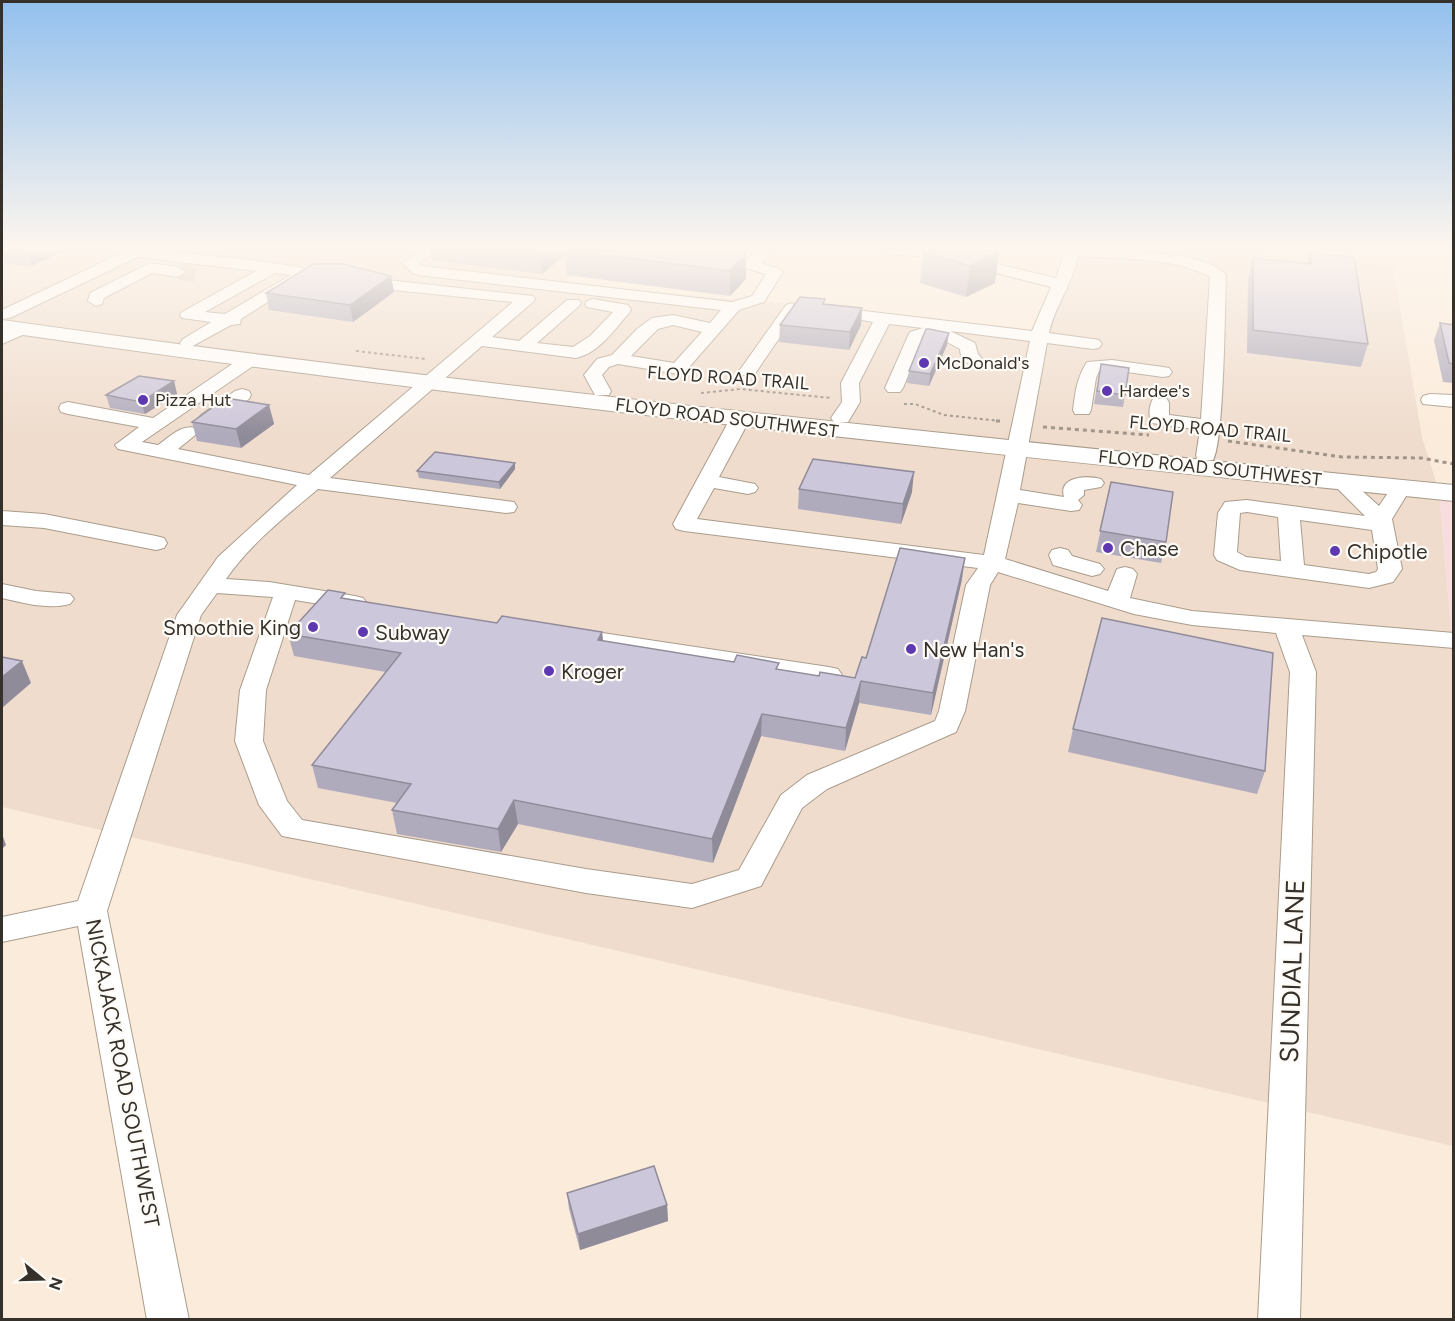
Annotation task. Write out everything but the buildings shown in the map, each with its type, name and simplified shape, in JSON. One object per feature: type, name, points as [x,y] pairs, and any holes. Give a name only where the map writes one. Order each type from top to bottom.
[{"type":"main road","name":"FLOYD ROAD SOUTHWEST","points":[[6,325],[247,362],[441,373],[740,419],[1020,436],[1208,440],[1454,481]]},
{"type":"main road","name":"FLOYD ROAD SOUTHWEST","points":[[6,325],[189,343],[602,392],[847,400],[1020,436],[1341,482],[1454,494]]},
{"type":"street","points":[[6,325],[30,312]]},
{"type":"street","points":[[194,312],[188,315],[252,322]]},
{"type":"street","points":[[189,343],[242,312]]},
{"type":"street","name":"NICKAJACK ROAD SOUTHWEST","points":[[168,1320],[139,1154],[91,911],[189,615],[226,562],[272,517],[512,312]]},
{"type":"street","points":[[523,346],[563,312]]},
{"type":"street","points":[[576,353],[596,340],[622,312]]},
{"type":"street","points":[[479,341],[678,369],[729,312]]},
{"type":"street","points":[[748,371],[789,312]]},
{"type":"street","points":[[286,592],[253,690],[249,741],[274,805],[292,829],[586,881],[692,896],[750,878],[775,836],[791,802],[817,782],[946,726],[952,711],[978,585],[993,563],[1011,495],[1041,327],[1048,312]]},
{"type":"street","points":[[1160,403],[1159,419],[1208,440],[1216,312]]},
{"type":"street","points":[[855,315],[1039,338],[1087,348],[1164,369]]},
{"type":"street","points":[[847,400],[882,319]]},
{"type":"street","points":[[602,392],[593,375],[603,363],[618,359],[654,323],[669,321],[702,325],[712,330]]},
{"type":"street","points":[[847,400],[888,387],[916,336],[922,332],[942,334],[972,354]]},
{"type":"street","points":[[1087,348],[1078,410],[1087,378],[1093,366],[1112,365],[1164,369]]},
{"type":"street","points":[[1149,352],[1161,358],[1164,369]]},
{"type":"street","points":[[242,395],[183,437],[125,445],[247,362]]},
{"type":"street","points":[[1430,400],[1454,401]]},
{"type":"street","points":[[68,408],[156,424]]},
{"type":"street","points":[[223,408],[195,415],[169,432],[314,482],[506,507]]},
{"type":"street","points":[[740,419],[684,524],[993,563],[1117,601],[1192,618],[1454,641]]},
{"type":"street","points":[[707,481],[748,488]]},
{"type":"street","points":[[1341,482],[1382,522],[1390,569],[1385,577],[1370,581],[1240,563],[1225,555],[1228,513],[1233,507],[1247,506],[1382,522]]},
{"type":"street","points":[[1011,495],[1072,500],[1074,487],[1078,484],[1094,483]]},
{"type":"street","points":[[1382,522],[1401,488]]},
{"type":"street","points":[[1288,512],[1293,570]]},
{"type":"street","points":[[2,518],[44,521],[156,543]]},
{"type":"street","points":[[1060,555],[1061,560],[1069,564],[1092,569]]},
{"type":"street","points":[[1117,601],[1125,574]]},
{"type":"street","points":[[209,585],[286,592],[380,606]]},
{"type":"street","points":[[2,591],[36,598],[62,599]]},
{"type":"street","points":[[262,663],[283,649],[329,599]]},
{"type":"street","name":"SUNDIAL LANE","points":[[1279,1320],[1303,672],[1286,626]]},
{"type":"street","points":[[542,631],[829,675]]},
{"type":"street","points":[[2,929],[91,911]]},
{"type":"path","points":[[345,350],[441,373]]},
{"type":"path","name":"FLOYD ROAD TRAIL","points":[[700,393],[740,389],[847,400],[915,404],[944,415],[1020,436],[1058,430],[1155,436]]},
{"type":"path","name":"FLOYD ROAD TRAIL","points":[[1208,440],[1246,442],[1342,457],[1421,458],[1454,464]]},
{"type":"shaded area","points":[[2,312],[854,312],[1031,332],[1041,312],[1401,312],[1422,437],[1439,491],[1453,655],[1453,1146],[2,807]]},
{"type":"shaded area","points":[[1439,491],[1453,492],[1453,655]]},
{"type":"place","name":"McDonald's","points":[[924,363]]},
{"type":"place","name":"Hardee's","points":[[1107,391]]},
{"type":"place","name":"Pizza Hut","points":[[143,400]]},
{"type":"place","name":"Chase","points":[[1108,548]]},
{"type":"place","name":"Chipotle","points":[[1335,551]]},
{"type":"place","name":"Smoothie King","points":[[313,627]]},
{"type":"place","name":"Subway","points":[[363,632]]},
{"type":"place","name":"New Han's","points":[[911,649]]},
{"type":"place","name":"Kroger","points":[[549,671]]}]
